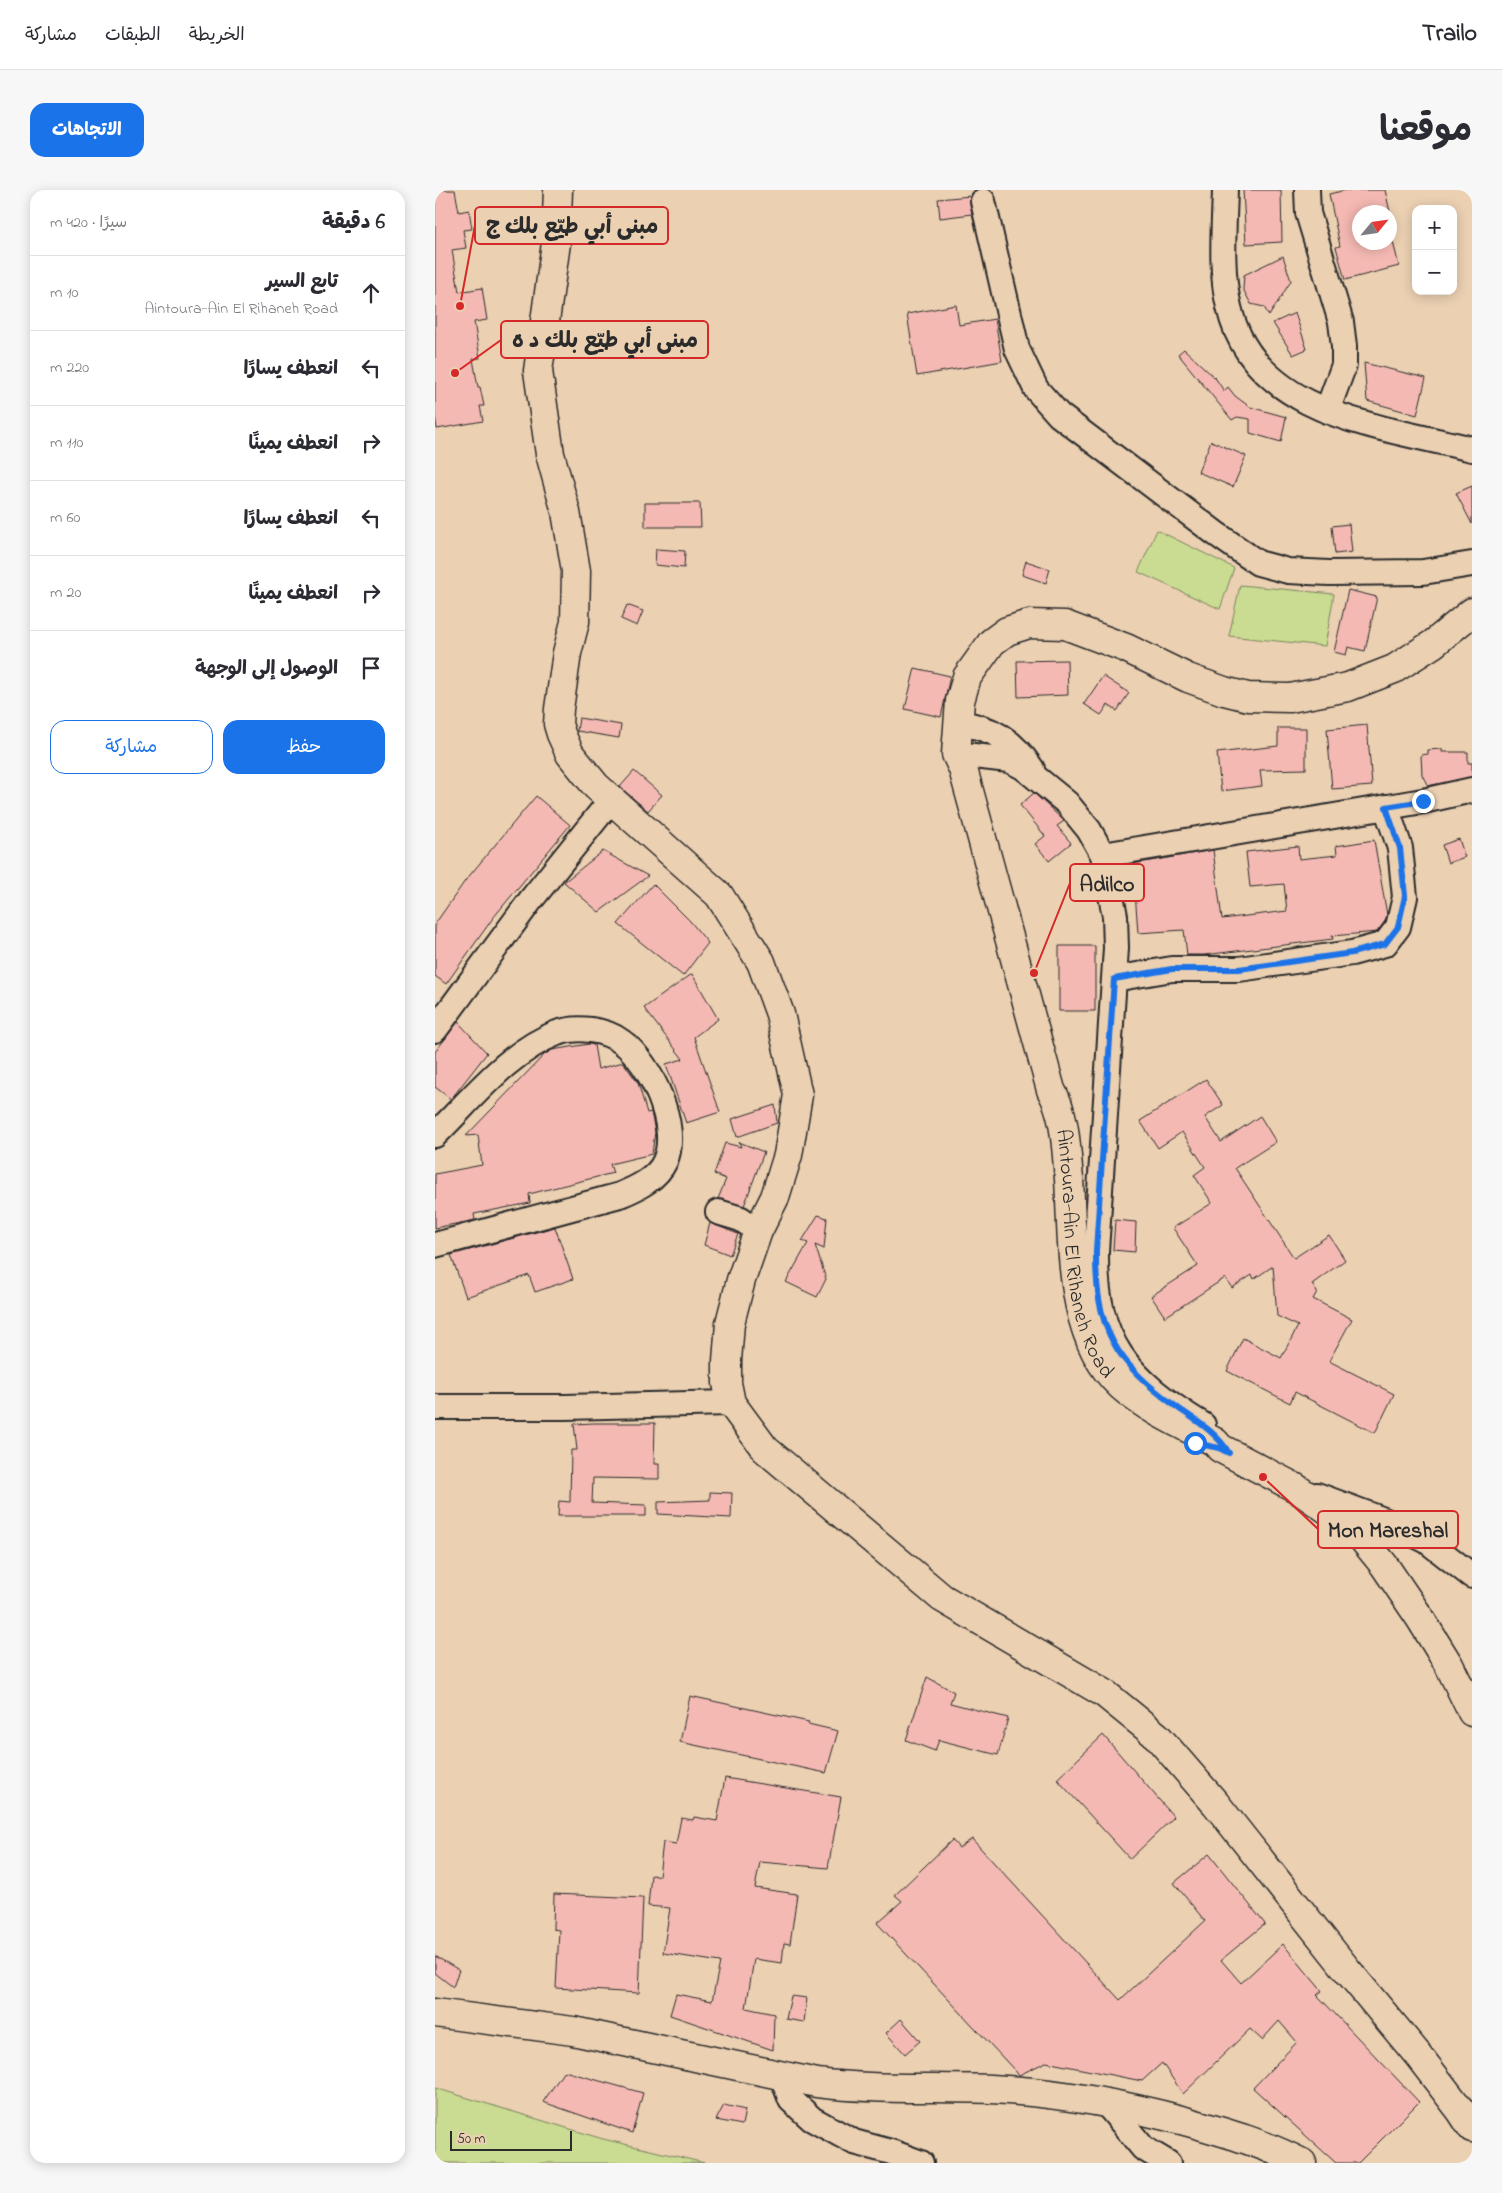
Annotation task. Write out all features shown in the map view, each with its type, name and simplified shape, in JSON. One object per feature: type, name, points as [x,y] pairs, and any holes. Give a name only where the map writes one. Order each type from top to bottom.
[{"type":"main road","points":[[558,190],[556,243],[539,371],[544,423],[566,512],[576,571],[575,622],[567,653],[558,724],[570,754],[611,800],[719,895],[761,962],[780,1014],[798,1095],[788,1155],[775,1197],[758,1231],[741,1280],[730,1323],[727,1368],[731,1403],[765,1449],[942,1598],[1105,1693],[1157,1736],[1216,1804],[1348,1971],[1418,2055],[1472,2128]]},
{"type":"main road","name":"Aintoura-Ain El Rihaneh Road","points":[[1466,624],[1394,669],[1348,687],[1290,698],[1249,697],[1224,691],[1188,678],[1126,648],[1087,636],[1065,626],[1045,623],[1029,624],[1007,631],[992,642],[967,677],[960,700],[966,724],[963,759],[1051,1090],[1048,1103],[1063,1287],[1069,1311],[1091,1361],[1108,1390],[1129,1408],[1173,1433],[1195,1443],[1224,1451],[1296,1488],[1353,1527],[1384,1565],[1449,1665],[1472,1712]]},
{"type":"main road","points":[[435,2013],[573,2031],[783,2076],[842,2086],[990,2089],[1060,2095],[1105,2102],[1251,2139],[1302,2163]]},
{"type":"street","points":[[1225,190],[1225,270],[1228,306],[1242,344],[1264,373],[1284,388],[1327,411],[1364,424],[1472,449]]},
{"type":"street","points":[[1307,190],[1308,213],[1341,322],[1344,346],[1344,365],[1327,411]]},
{"type":"street","points":[[983,201],[1017,349],[1036,389],[1059,416],[1215,533],[1258,563],[1288,570],[1329,573],[1423,572],[1472,564]]},
{"type":"street","points":[[966,724],[1009,741],[1021,752],[1040,780]]},
{"type":"street","points":[[963,759],[1009,760],[1040,780],[1067,803],[1089,830],[1103,855],[1115,916],[1116,948],[1096,1250],[1095,1284],[1098,1304],[1110,1336],[1133,1372],[1149,1387],[1211,1430],[1221,1439],[1224,1451]]},
{"type":"street","points":[[1103,855],[1386,807],[1472,790]]},
{"type":"street","points":[[435,1030],[530,902],[611,800]]},
{"type":"street","points":[[1114,979],[1172,969],[1239,969],[1352,953],[1385,944],[1398,927],[1405,896],[1400,848],[1386,807]]},
{"type":"street","points":[[435,1135],[506,1066],[533,1044],[558,1032],[579,1029],[611,1036],[623,1042],[638,1059],[653,1081],[667,1122],[668,1136],[665,1161],[659,1171],[638,1187],[620,1195],[435,1245]]},
{"type":"street","points":[[718,1212],[741,1219],[758,1231]]},
{"type":"street","points":[[435,1406],[612,1406],[731,1403]]},
{"type":"street","points":[[1296,1488],[1384,1520],[1419,1537],[1472,1576]]},
{"type":"street","points":[[783,2076],[791,2100],[812,2118],[854,2142],[921,2163]]},
{"type":"street","points":[[1105,2102],[1143,2148],[1168,2163]]},
{"type":"green space","points":[[1157,530],[1234,568],[1220,609],[1138,572]]},
{"type":"green space","points":[[1240,585],[1334,594],[1325,646],[1229,636]]},
{"type":"green space","points":[[435,2088],[603,2139],[705,2163],[435,2163]]},
{"type":"building","points":[[435,190],[455,190],[459,212],[469,210],[472,229],[463,230],[466,248],[452,250],[459,292],[482,288],[487,320],[474,322],[480,358],[473,359],[478,387],[480,387],[484,406],[480,406],[483,421],[437,429],[435,415]]},
{"type":"building","points":[[1243,190],[1281,190],[1282,242],[1246,244]]},
{"type":"building","points":[[1346,190],[1385,190],[1388,205],[1352,205],[1352,250],[1395,250],[1399,266],[1345,280],[1336,247],[1340,246],[1329,194]]},
{"type":"building","points":[[971,196],[972,214],[940,218],[938,199]]},
{"type":"building","points":[[1283,256],[1291,281],[1269,316],[1264,307],[1251,304],[1243,289],[1244,275]]},
{"type":"building","points":[[956,305],[959,325],[995,319],[1002,361],[917,376],[907,314]]},
{"type":"building","points":[[1295,313],[1307,349],[1293,355],[1273,323]]},
{"type":"building","points":[[1184,349],[1216,379],[1224,391],[1228,387],[1235,396],[1250,407],[1286,417],[1281,442],[1250,433],[1250,419],[1237,417],[1232,420],[1178,354]]},
{"type":"building","points":[[1364,363],[1426,378],[1417,415],[1367,401]]},
{"type":"building","points":[[1211,441],[1246,456],[1233,487],[1198,472]]},
{"type":"building","points":[[1472,486],[1472,524],[1456,493]]},
{"type":"building","points":[[645,503],[700,503],[701,527],[645,527]]},
{"type":"building","points":[[1349,524],[1352,552],[1335,554],[1332,526]]},
{"type":"building","points":[[656,549],[685,551],[684,568],[655,565]]},
{"type":"building","points":[[1026,561],[1050,569],[1046,583],[1022,575]]},
{"type":"building","points":[[1348,590],[1377,597],[1365,651],[1348,647],[1346,655],[1334,652]]},
{"type":"building","points":[[627,605],[643,611],[637,626],[621,619]]},
{"type":"building","points":[[1067,660],[1068,695],[1018,697],[1017,661]]},
{"type":"building","points":[[915,668],[950,676],[941,717],[905,709]]},
{"type":"building","points":[[1103,676],[1129,693],[1117,711],[1108,705],[1101,715],[1084,704]]},
{"type":"building","points":[[579,718],[621,725],[619,738],[577,731]]},
{"type":"building","points":[[1367,725],[1372,786],[1332,789],[1327,729]]},
{"type":"building","points":[[1278,728],[1306,728],[1306,769],[1260,770],[1262,786],[1221,791],[1217,753],[1278,746]]},
{"type":"building","points":[[1442,749],[1442,752],[1468,752],[1468,763],[1472,763],[1472,777],[1428,786],[1422,775],[1421,755],[1428,754],[1428,750]]},
{"type":"building","points":[[634,771],[662,795],[648,811],[620,787]]},
{"type":"building","points":[[1034,793],[1064,821],[1057,826],[1071,843],[1049,861],[1035,844],[1045,836],[1020,805]]},
{"type":"building","points":[[536,796],[570,825],[493,918],[446,984],[435,976],[435,924],[465,881]]},
{"type":"building","points":[[1459,839],[1465,857],[1448,863],[1442,845]]},
{"type":"building","points":[[1374,840],[1387,915],[1377,932],[1332,936],[1333,939],[1204,955],[1187,955],[1184,930],[1138,933],[1133,864],[1213,850],[1222,919],[1287,911],[1284,884],[1250,887],[1246,852],[1298,846],[1299,859],[1337,855],[1336,846]]},
{"type":"building","points":[[603,851],[648,876],[599,912],[564,882]]},
{"type":"building","points":[[653,884],[690,921],[708,943],[683,976],[618,924]]},
{"type":"building","points":[[1059,946],[1095,946],[1095,1011],[1059,1011]]},
{"type":"building","points":[[692,974],[718,1019],[694,1037],[720,1112],[686,1123],[666,1064],[683,1059],[644,1008]]},
{"type":"building","points":[[458,1022],[487,1053],[451,1099],[435,1087],[435,1052]]},
{"type":"building","points":[[589,1044],[594,1045],[598,1069],[623,1062],[638,1083],[647,1113],[651,1112],[655,1132],[652,1154],[610,1164],[613,1173],[529,1194],[530,1203],[474,1214],[475,1220],[435,1228],[435,1174],[482,1165],[478,1135],[466,1136],[544,1055],[552,1050]]},
{"type":"building","points":[[1206,1079],[1223,1105],[1205,1117],[1221,1142],[1260,1116],[1276,1142],[1235,1168],[1294,1258],[1329,1235],[1345,1260],[1312,1284],[1317,1292],[1313,1299],[1352,1319],[1329,1361],[1394,1394],[1375,1433],[1295,1392],[1290,1403],[1227,1371],[1243,1338],[1281,1358],[1298,1326],[1277,1316],[1273,1266],[1254,1279],[1252,1275],[1232,1288],[1225,1278],[1165,1317],[1151,1296],[1198,1266],[1173,1228],[1212,1203],[1194,1175],[1205,1167],[1182,1132],[1158,1148],[1140,1121]]},
{"type":"building","points":[[775,1105],[777,1123],[737,1137],[732,1119]]},
{"type":"building","points":[[739,1142],[764,1152],[744,1206],[718,1199],[726,1179],[714,1174],[725,1143],[741,1147]]},
{"type":"building","points":[[818,1215],[827,1218],[824,1249],[815,1245],[826,1279],[817,1297],[786,1282],[808,1243],[802,1241]]},
{"type":"building","points":[[1115,1220],[1136,1222],[1135,1252],[1113,1250]]},
{"type":"building","points":[[710,1223],[738,1234],[730,1255],[704,1245]]},
{"type":"building","points":[[555,1227],[573,1279],[535,1292],[529,1275],[466,1297],[451,1255]]},
{"type":"building","points":[[655,1423],[654,1464],[659,1464],[659,1479],[593,1478],[592,1503],[646,1505],[646,1516],[558,1516],[559,1501],[570,1502],[571,1450],[577,1450],[574,1424]]},
{"type":"building","points":[[710,1492],[732,1493],[731,1518],[658,1514],[658,1502],[710,1500]]},
{"type":"building","points":[[927,1677],[954,1692],[950,1703],[1008,1718],[998,1755],[939,1740],[935,1751],[906,1740]]},
{"type":"building","points":[[690,1696],[809,1722],[808,1724],[838,1731],[826,1773],[680,1742]]},
{"type":"building","points":[[1103,1735],[1174,1817],[1130,1859],[1057,1779]]},
{"type":"building","points":[[725,1778],[841,1797],[828,1868],[760,1862],[755,1888],[797,1894],[790,1944],[784,1943],[782,1963],[754,1959],[746,2008],[774,2014],[773,2050],[670,2015],[676,1994],[712,2001],[720,1962],[663,1953],[670,1908],[648,1906],[651,1875],[659,1876],[663,1842],[676,1844],[681,1818],[693,1820],[694,1817],[717,1821]]},
{"type":"building","points":[[972,1839],[1120,2000],[1205,1921],[1174,1883],[1209,1854],[1265,1924],[1221,1960],[1241,1983],[1283,1944],[1322,1991],[1317,1995],[1419,2102],[1358,2163],[1336,2163],[1253,2088],[1297,2042],[1279,2021],[1262,2040],[1250,2029],[1183,2094],[1162,2063],[1142,2081],[1046,2062],[1019,2075],[877,1923],[902,1901],[895,1895],[952,1840],[959,1848]]},
{"type":"building","points":[[554,1894],[643,1898],[639,1993],[556,1988],[559,1930],[553,1929]]},
{"type":"building","points":[[435,1956],[459,1970],[453,1987],[435,1973]]},
{"type":"building","points":[[791,1996],[807,1998],[804,2022],[786,2019]]},
{"type":"building","points":[[901,2019],[920,2041],[905,2054],[886,2033]]},
{"type":"building","points":[[564,2071],[643,2093],[632,2133],[543,2102]]},
{"type":"building","points":[[724,2105],[745,2110],[742,2125],[716,2120]]},
{"type":"place","name":"مبنى أبي طيّع بلك ج","points":[[460,306]]},
{"type":"place","name":"مبنى أبي طيّع بلك د ه","points":[[455,373]]},
{"type":"place","name":"Adilco","points":[[1034,973]]},
{"type":"place","name":"Mon Mareshal","points":[[1263,1477]]},
{"type":"route","points":[[1195,1443],[1219,1448],[1229,1453],[1221,1439],[1211,1430],[1149,1387],[1133,1372],[1116,1348],[1107,1330],[1098,1304],[1095,1284],[1096,1250],[1114,979],[1172,969],[1239,969],[1352,953],[1385,944],[1398,927],[1405,896],[1400,848],[1386,807],[1423,801]]}]
